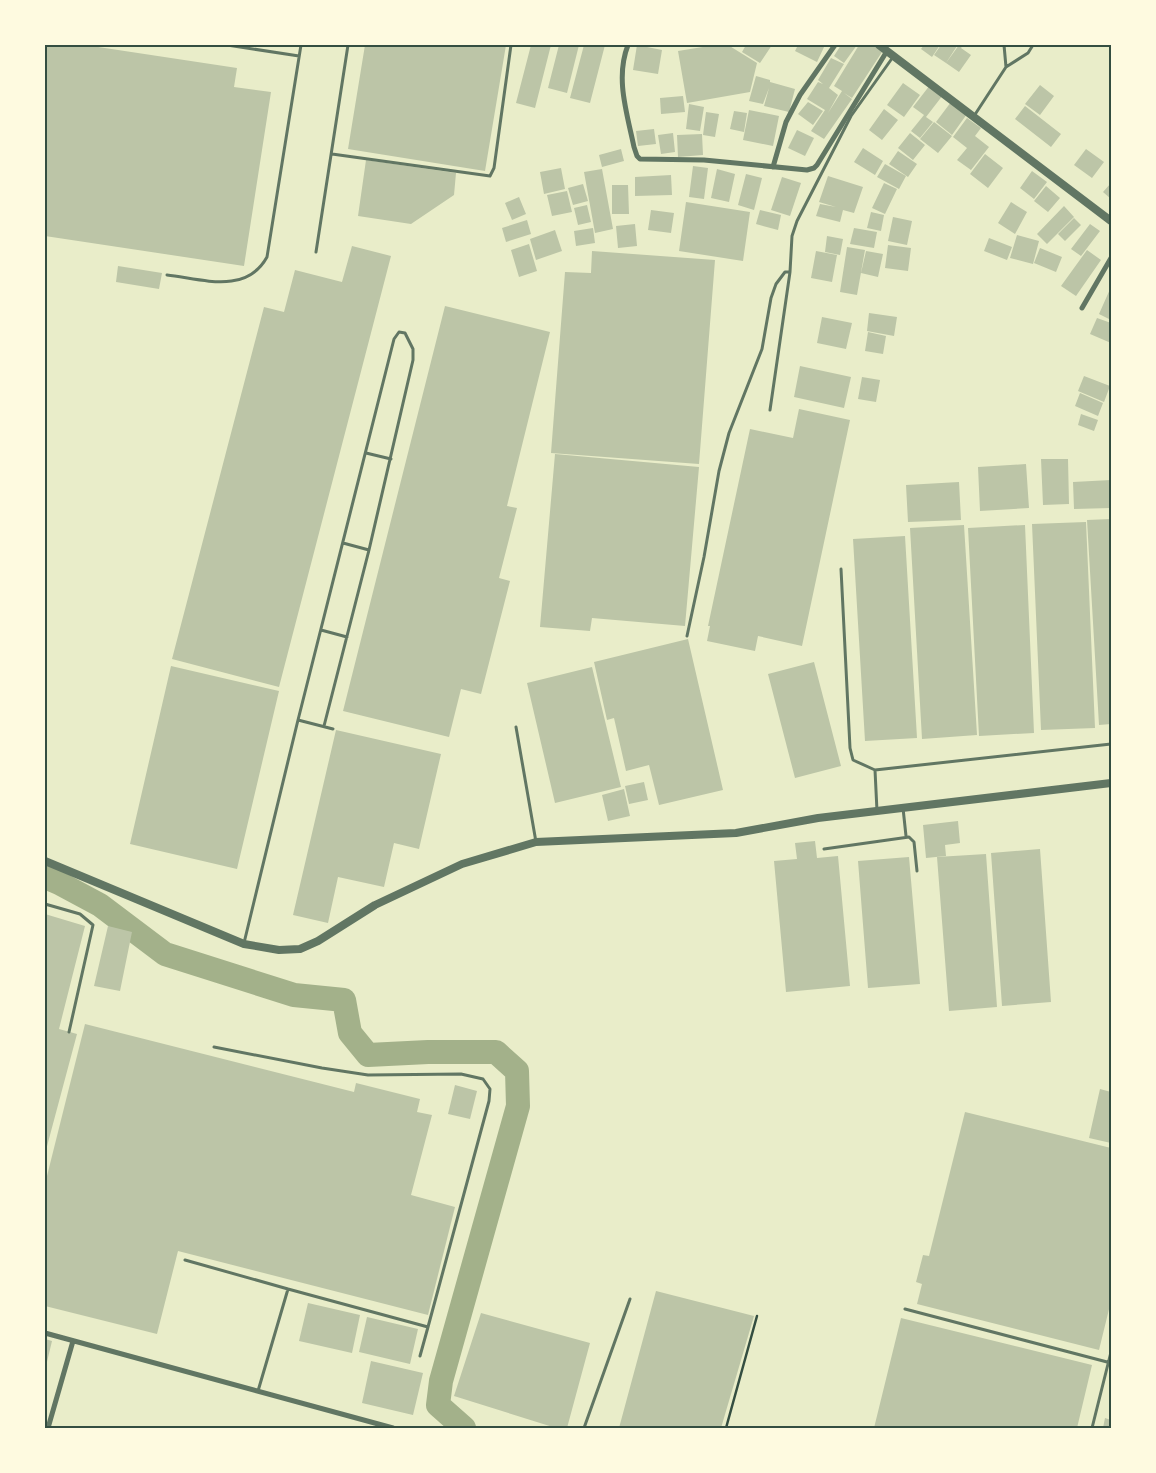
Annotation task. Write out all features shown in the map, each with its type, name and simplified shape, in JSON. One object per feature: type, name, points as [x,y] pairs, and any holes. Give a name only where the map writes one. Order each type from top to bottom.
[{"type":"street","points":[[628,45],[621,78],[634,146],[640,159],[704,160],[807,170],[811,170],[817,165],[847,114],[890,54]]},
{"type":"street","points":[[773,167],[786,122],[800,95],[835,45]]},
{"type":"street","points":[[878,45],[1111,220]]},
{"type":"street","points":[[1082,308],[1111,258]]},
{"type":"street","points":[[45,861],[244,944],[279,950],[300,949],[318,941],[375,905],[462,864],[536,842],[736,834],[818,818],[1111,783]]},
{"type":"street","points":[[45,1333],[393,1428]]},
{"type":"street","points":[[48,1428],[72,1341]]},
{"type":"lane","points":[[226,45],[299,56]]},
{"type":"lane","points":[[168,275],[233,282],[246,278],[264,263],[267,257],[301,45]]},
{"type":"lane","points":[[316,252],[348,45]]},
{"type":"lane","points":[[332,154],[490,176],[494,168],[510,45]]},
{"type":"lane","points":[[1004,45],[1006,67]]},
{"type":"lane","points":[[974,116],[1006,67],[1028,53],[1032,45]]},
{"type":"lane","points":[[770,410],[790,272],[792,236],[797,221],[851,116],[890,54]]},
{"type":"lane","points":[[688,636],[719,471],[729,433],[762,349],[771,298],[776,284],[785,272],[790,272]]},
{"type":"lane","points":[[244,944],[394,339],[399,332],[405,333],[413,349],[413,360],[370,550],[324,726]]},
{"type":"lane","points":[[366,453],[391,459]]},
{"type":"lane","points":[[342,543],[370,550]]},
{"type":"lane","points":[[842,570],[852,760],[875,770],[1111,744]]},
{"type":"lane","points":[[321,630],[347,637]]},
{"type":"lane","points":[[298,720],[333,729]]},
{"type":"lane","points":[[516,727],[536,842]]},
{"type":"lane","points":[[875,770],[877,810]]},
{"type":"lane","points":[[903,808],[906,836]]},
{"type":"lane","points":[[824,849],[906,836],[912,838],[914,842],[916,871]]},
{"type":"lane","points":[[45,904],[80,914],[93,925],[68,1032]]},
{"type":"lane","points":[[214,1047],[368,1075],[461,1074],[483,1079],[490,1089],[489,1101],[420,1356]]},
{"type":"lane","points":[[185,1260],[428,1327]]},
{"type":"lane","points":[[258,1391],[288,1289]]},
{"type":"lane","points":[[584,1428],[630,1299]]},
{"type":"lane","points":[[905,1309],[1110,1363]]},
{"type":"lane","points":[[1092,1428],[1110,1363],[1111,1352]]},
{"type":"path","points":[[726,1428],[757,1316]]},
{"type":"building","points":[[45,45],[85,45],[237,68],[234,87],[271,92],[244,266],[45,236]]},
{"type":"building","points":[[365,45],[506,45],[485,171],[348,149]]},
{"type":"building","points":[[531,45],[551,45],[535,108],[516,103]]},
{"type":"building","points":[[559,45],[579,45],[567,93],[548,88]]},
{"type":"building","points":[[584,45],[605,45],[590,103],[570,98]]},
{"type":"building","points":[[637,45],[662,50],[658,74],[633,70]]},
{"type":"building","points":[[715,45],[728,45],[757,63],[750,92],[687,103],[678,51]]},
{"type":"building","points":[[746,45],[772,45],[760,63],[742,52]]},
{"type":"building","points":[[798,45],[825,45],[817,62],[795,51]]},
{"type":"building","points":[[841,45],[857,45],[844,63],[834,56]]},
{"type":"building","points":[[859,45],[877,45],[884,49],[852,98],[844,93],[852,99],[824,139],[811,131],[825,110],[807,99],[818,82],[823,84],[818,80],[831,58],[844,64],[829,88],[838,95],[828,113],[842,91],[834,86]]},
{"type":"building","points":[[924,45],[940,45],[932,57],[921,49]]},
{"type":"building","points":[[941,45],[957,46],[946,63],[934,55]]},
{"type":"building","points":[[959,45],[963,45],[961,48],[971,55],[959,72],[946,63]]},
{"type":"building","points":[[756,76],[795,89],[789,112],[764,106],[769,88],[763,104],[749,101]]},
{"type":"building","points":[[903,83],[920,95],[904,117],[887,105]]},
{"type":"building","points":[[930,85],[943,95],[926,117],[933,122],[920,138],[911,131],[924,115],[913,107]]},
{"type":"building","points":[[1040,85],[1054,96],[1040,115],[1025,104]]},
{"type":"building","points":[[683,96],[685,112],[661,114],[660,98]]},
{"type":"building","points":[[808,102],[823,111],[813,125],[798,114]]},
{"type":"building","points":[[951,102],[967,114],[952,135],[936,122]]},
{"type":"building","points":[[689,104],[704,107],[700,131],[686,129]]},
{"type":"building","points":[[1025,106],[1061,134],[1051,147],[1015,119]]},
{"type":"building","points":[[884,109],[898,120],[882,140],[869,130]]},
{"type":"building","points":[[749,110],[779,116],[773,146],[743,140]]},
{"type":"building","points":[[734,111],[747,113],[744,132],[730,129]]},
{"type":"building","points":[[706,112],[719,114],[715,137],[703,135]]},
{"type":"building","points":[[967,118],[981,128],[975,136],[989,147],[971,170],[957,160],[967,148],[953,137]]},
{"type":"building","points":[[934,122],[952,136],[938,153],[920,139]]},
{"type":"building","points":[[654,129],[656,144],[638,146],[636,131]]},
{"type":"building","points":[[797,130],[814,138],[805,156],[788,148]]},
{"type":"building","points":[[673,133],[675,152],[661,154],[658,135]]},
{"type":"building","points":[[910,133],[925,145],[913,160],[898,148]]},
{"type":"building","points":[[702,134],[703,155],[678,157],[677,135]]},
{"type":"building","points":[[863,148],[883,161],[875,175],[854,162]]},
{"type":"building","points":[[621,149],[624,161],[602,167],[599,155]]},
{"type":"building","points":[[1086,149],[1104,162],[1092,178],[1074,165]]},
{"type":"building","points":[[898,151],[917,164],[908,177],[889,164]]},
{"type":"building","points":[[985,154],[1003,168],[988,188],[970,174]]},
{"type":"building","points":[[366,160],[456,173],[454,195],[411,224],[358,216]]},
{"type":"building","points":[[885,164],[906,176],[899,189],[877,177]]},
{"type":"building","points":[[693,166],[708,168],[704,199],[689,197]]},
{"type":"building","points":[[561,168],[565,189],[544,194],[540,172]]},
{"type":"building","points":[[602,169],[613,229],[595,233],[584,172]]},
{"type":"building","points":[[717,169],[735,174],[729,202],[711,198]]},
{"type":"building","points":[[1032,171],[1047,182],[1034,199],[1020,188]]},
{"type":"building","points":[[746,174],[762,178],[754,210],[738,205]]},
{"type":"building","points":[[671,175],[672,195],[635,196],[635,177]]},
{"type":"building","points":[[828,176],[863,187],[854,213],[843,210],[840,222],[816,216],[820,204],[836,207],[819,202]]},
{"type":"building","points":[[782,177],[801,183],[790,216],[771,210]]},
{"type":"building","points":[[884,183],[897,189],[885,214],[872,208]]},
{"type":"building","points":[[1111,183],[1111,199],[1103,192]]},
{"type":"building","points":[[583,184],[588,201],[573,205],[568,188]]},
{"type":"building","points":[[612,185],[628,185],[629,214],[612,214]]},
{"type":"building","points":[[1046,186],[1060,198],[1048,212],[1034,201]]},
{"type":"building","points":[[567,191],[572,212],[552,216],[547,195]]},
{"type":"building","points":[[519,197],[526,214],[512,220],[505,203]]},
{"type":"building","points":[[686,202],[750,212],[743,261],[679,251]]},
{"type":"building","points":[[1011,202],[1027,212],[1015,234],[998,223]]},
{"type":"building","points":[[587,205],[591,222],[578,225],[574,208]]},
{"type":"building","points":[[1064,206],[1074,217],[1047,244],[1037,234]]},
{"type":"building","points":[[651,210],[674,213],[671,233],[648,230]]},
{"type":"building","points":[[760,210],[781,215],[778,230],[756,224]]},
{"type":"building","points":[[871,212],[884,215],[881,231],[867,228]]},
{"type":"building","points":[[893,217],[912,221],[907,245],[888,241]]},
{"type":"building","points":[[1074,218],[1081,225],[1065,241],[1058,234]]},
{"type":"building","points":[[527,220],[531,234],[506,242],[502,228]]},
{"type":"building","points":[[635,224],[637,246],[618,248],[616,226]]},
{"type":"building","points":[[1090,224],[1100,231],[1081,256],[1071,249]]},
{"type":"building","points":[[593,228],[595,243],[576,246],[574,231]]},
{"type":"building","points":[[854,228],[877,232],[874,248],[850,244]]},
{"type":"building","points":[[555,230],[562,251],[536,260],[530,239]]},
{"type":"building","points":[[1017,235],[1039,241],[1033,264],[1010,258]]},
{"type":"building","points":[[827,236],[843,239],[840,255],[825,252]]},
{"type":"building","points":[[989,238],[1012,247],[1007,260],[984,251]]},
{"type":"building","points":[[529,244],[537,271],[519,277],[511,250]]},
{"type":"building","points":[[888,245],[911,248],[908,271],[885,268]]},
{"type":"building","points":[[352,246],[391,256],[279,687],[172,659],[264,307],[284,312],[295,270],[342,282]]},
{"type":"building","points":[[847,247],[865,250],[857,295],[840,292]]},
{"type":"building","points":[[1040,248],[1062,257],[1056,272],[1034,263]]},
{"type":"building","points":[[1087,250],[1101,260],[1076,296],[1061,286]]},
{"type":"building","points":[[592,251],[715,260],[699,464],[551,453],[565,272],[591,273]]},
{"type":"building","points":[[816,251],[837,255],[832,282],[811,278]]},
{"type":"building","points":[[866,251],[883,254],[878,277],[861,273]]},
{"type":"building","points":[[118,266],[162,273],[159,289],[116,282]]},
{"type":"building","points":[[1111,287],[1111,320],[1099,314]]},
{"type":"building","points":[[445,306],[550,332],[507,506],[517,508],[499,578],[510,581],[481,694],[461,689],[449,737],[343,711]]},
{"type":"building","points":[[869,313],[897,317],[894,336],[867,331]]},
{"type":"building","points":[[822,317],[852,323],[846,349],[817,343]]},
{"type":"building","points":[[1097,318],[1111,323],[1111,343],[1090,334]]},
{"type":"building","points":[[868,332],[886,336],[883,354],[865,351]]},
{"type":"building","points":[[800,366],[851,377],[844,408],[794,397]]},
{"type":"building","points":[[1084,376],[1110,386],[1104,402],[1078,391]]},
{"type":"building","points":[[862,377],[880,380],[876,402],[858,399]]},
{"type":"building","points":[[1080,393],[1103,403],[1098,416],[1075,406]]},
{"type":"building","points":[[799,409],[850,420],[802,646],[758,636],[755,651],[707,641],[710,626],[708,626],[750,429],[793,438]]},
{"type":"building","points":[[1081,414],[1098,420],[1094,431],[1078,425]]},
{"type":"building","points":[[555,454],[699,467],[685,626],[592,618],[590,631],[540,627]]},
{"type":"building","points":[[1041,459],[1068,459],[1069,504],[1043,505]]},
{"type":"building","points":[[1026,464],[1029,508],[980,511],[978,467]]},
{"type":"building","points":[[1111,480],[1111,508],[1074,509],[1073,482]]},
{"type":"building","points":[[959,482],[961,520],[908,522],[906,485]]},
{"type":"building","points":[[1111,519],[1111,724],[1099,725],[1087,520]]},
{"type":"building","points":[[1086,522],[1095,728],[1041,730],[1032,524]]},
{"type":"building","points":[[964,525],[977,735],[922,739],[910,528]]},
{"type":"building","points":[[1025,525],[1034,733],[979,736],[968,528]]},
{"type":"building","points":[[905,536],[917,738],[865,741],[853,539]]},
{"type":"building","points":[[688,639],[723,790],[659,805],[649,765],[626,771],[614,718],[607,720],[594,662]]},
{"type":"building","points":[[814,662],[841,766],[795,778],[768,674]]},
{"type":"building","points":[[171,666],[279,691],[237,869],[130,844]]},
{"type":"building","points":[[592,667],[621,787],[555,803],[527,683]]},
{"type":"building","points":[[336,730],[441,754],[419,849],[394,843],[384,887],[338,877],[328,923],[293,915]]},
{"type":"building","points":[[644,782],[648,800],[629,804],[625,786]]},
{"type":"building","points":[[624,789],[630,816],[608,821],[602,795]]},
{"type":"building","points":[[958,821],[960,843],[945,845],[946,856],[926,858],[923,825]]},
{"type":"building","points":[[815,841],[817,858],[838,856],[850,986],[786,992],[774,861],[797,859],[795,843]]},
{"type":"building","points":[[1040,849],[1051,1002],[1002,1006],[991,853]]},
{"type":"building","points":[[986,854],[997,1007],[949,1011],[937,857]]},
{"type":"building","points":[[909,857],[920,984],[868,988],[858,861]]},
{"type":"building","points":[[45,914],[85,926],[59,1029],[77,1034],[46,1150]]},
{"type":"building","points":[[108,926],[132,932],[120,991],[94,986]]},
{"type":"building","points":[[85,1024],[354,1092],[356,1083],[420,1099],[417,1112],[432,1115],[411,1195],[455,1207],[428,1315],[178,1251],[157,1334],[45,1306],[45,1184]]},
{"type":"building","points":[[455,1085],[477,1091],[470,1119],[448,1114]]},
{"type":"building","points":[[1100,1089],[1111,1092],[1111,1143],[1089,1138]]},
{"type":"building","points":[[965,1112],[1111,1148],[1111,1301],[1099,1350],[917,1304],[922,1284],[916,1282],[923,1255],[929,1256]]},
{"type":"building","points":[[656,1291],[754,1316],[721,1428],[619,1428]]},
{"type":"building","points":[[308,1303],[360,1315],[352,1353],[299,1341]]},
{"type":"building","points":[[481,1313],[590,1343],[567,1428],[556,1428],[454,1396]]},
{"type":"building","points":[[367,1317],[418,1329],[410,1364],[359,1352]]},
{"type":"building","points":[[901,1318],[1092,1365],[1077,1428],[874,1428]]},
{"type":"building","points":[[45,1339],[52,1341],[46,1366],[45,1366]]},
{"type":"building","points":[[371,1361],[423,1373],[413,1415],[362,1403]]},
{"type":"building","points":[[1105,1418],[1111,1420],[1111,1428],[1103,1428]]},
{"type":"waterway","points":[[45,877],[100,905],[165,954],[294,995],[344,1000],[350,1033],[368,1055],[428,1052],[496,1052],[517,1071],[518,1106],[441,1381],[438,1405],[464,1428]]}]
